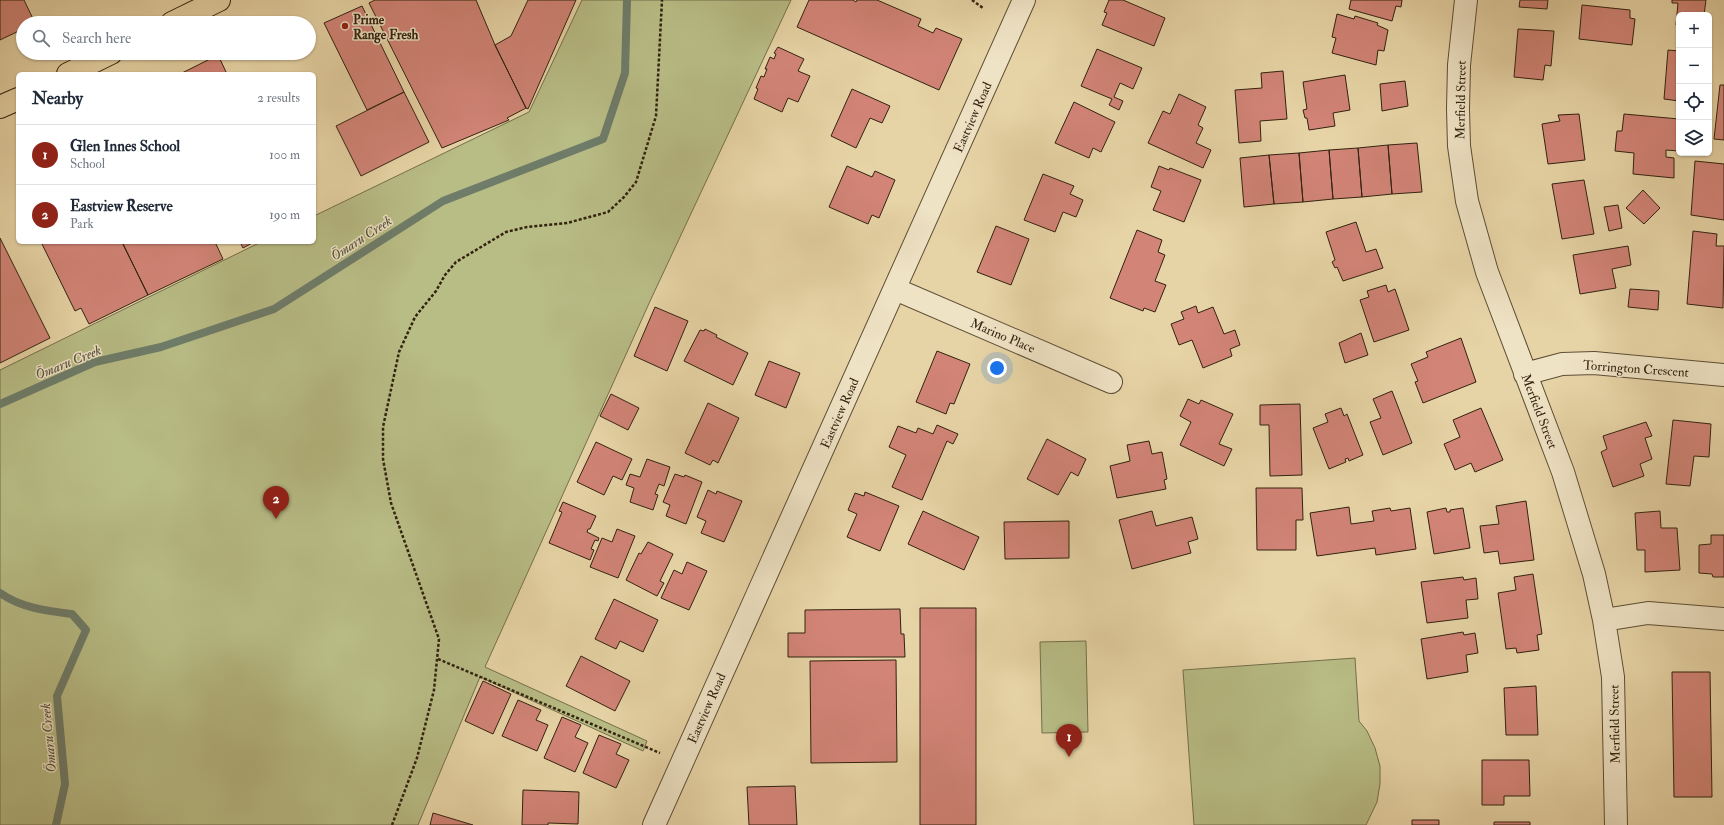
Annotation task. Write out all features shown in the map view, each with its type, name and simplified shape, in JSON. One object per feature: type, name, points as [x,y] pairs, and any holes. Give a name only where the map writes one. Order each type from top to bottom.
[{"type":"main road","points":[[186,16],[219,0]]},
{"type":"main road","points":[[72,72],[97,60]]},
{"type":"main road","points":[[0,108],[16,100]]},
{"type":"street","name":"Eastview Road","points":[[654,825],[1024,0]]},
{"type":"street","name":"Merfield Street","points":[[1466,0],[1459,65],[1458,109],[1459,146],[1467,201],[1478,243],[1573,501],[1593,568],[1604,620],[1612,677],[1616,825]]},
{"type":"street","name":"Marino Place","points":[[895,289],[1111,382]]},
{"type":"street","name":"Torrington Crescent","points":[[1525,374],[1562,364],[1594,363],[1724,375]]},
{"type":"street","points":[[1604,620],[1648,613],[1724,619]]},
{"type":"path","points":[[392,825],[417,758],[434,690],[439,639],[391,503],[383,459],[383,427],[399,352],[415,317],[436,291],[445,275],[456,262],[506,232],[527,227],[567,222],[608,212],[624,197],[636,182],[656,116],[662,0]]},
{"type":"path","points":[[972,0],[983,8]]},
{"type":"path","points":[[438,659],[664,755]]},
{"type":"green space","points":[[582,0],[791,0],[651,299],[485,667],[647,741],[643,751],[480,677],[418,825],[0,825],[0,370],[257,244],[316,244],[316,215],[529,112]]},
{"type":"green space","points":[[1086,641],[1088,732],[1042,733],[1040,642]]},
{"type":"green space","points":[[1355,658],[1359,721],[1367,731],[1375,748],[1380,766],[1380,784],[1377,802],[1366,825],[1194,825],[1183,670]]},
{"type":"building","points":[[0,0],[24,0],[32,16],[16,16],[16,32],[0,40]]},
{"type":"building","points":[[375,0],[476,0],[495,45],[526,108],[507,118],[509,120],[442,148],[369,3]]},
{"type":"building","points":[[528,0],[576,0],[528,109],[526,108],[495,45],[511,36]]},
{"type":"building","points":[[809,0],[853,0],[856,2],[857,0],[877,0],[921,19],[918,26],[933,33],[936,28],[962,39],[939,90],[797,27]]},
{"type":"building","points":[[1109,0],[1123,0],[1165,18],[1154,46],[1102,25],[1107,13],[1104,12]]},
{"type":"building","points":[[1351,0],[1402,0],[1401,7],[1396,6],[1392,21],[1349,9]]},
{"type":"building","points":[[1520,0],[1548,0],[1547,9],[1519,7]]},
{"type":"building","points":[[1672,0],[1706,0],[1704,12],[1677,12],[1678,3],[1672,3]]},
{"type":"building","points":[[1582,5],[1630,10],[1630,18],[1635,19],[1632,45],[1579,39]]},
{"type":"building","points":[[362,6],[404,92],[367,110],[324,23]]},
{"type":"building","points":[[1337,14],[1354,19],[1355,16],[1378,23],[1377,25],[1388,30],[1384,51],[1378,50],[1376,65],[1332,53],[1336,38],[1332,37]]},
{"type":"building","points":[[1518,29],[1554,31],[1551,66],[1545,65],[1543,80],[1514,77]]},
{"type":"building","points":[[778,47],[804,59],[798,71],[810,76],[798,102],[788,98],[782,112],[754,99],[758,89],[756,88],[761,76],[764,77],[767,69],[765,69],[770,57],[774,59],[776,54],[774,53]]},
{"type":"building","points":[[1097,49],[1142,68],[1133,89],[1120,83],[1114,97],[1123,101],[1119,110],[1109,105],[1112,99],[1081,86]]},
{"type":"building","points":[[1668,50],[1676,51],[1676,101],[1664,99]]},
{"type":"building","points":[[208,60],[220,60],[226,72],[184,72]]},
{"type":"building","points":[[1283,71],[1287,119],[1260,121],[1261,141],[1239,143],[1235,90],[1262,88],[1261,73]]},
{"type":"building","points":[[1345,75],[1350,110],[1333,113],[1335,126],[1309,130],[1307,118],[1305,118],[1303,110],[1307,109],[1303,82]]},
{"type":"building","points":[[1405,81],[1408,106],[1382,111],[1380,84]]},
{"type":"building","points":[[1720,85],[1724,85],[1724,140],[1714,139]]},
{"type":"building","points":[[852,89],[890,106],[882,123],[870,118],[856,148],[831,136]]},
{"type":"building","points":[[404,92],[429,142],[361,176],[336,126]]},
{"type":"building","points":[[1179,94],[1206,107],[1198,125],[1203,128],[1196,143],[1211,150],[1203,168],[1148,143],[1163,111],[1170,114]]},
{"type":"building","points":[[1074,102],[1115,122],[1101,152],[1093,148],[1089,158],[1055,143]]},
{"type":"building","points":[[1579,114],[1585,160],[1548,164],[1542,124],[1560,121],[1558,115]]},
{"type":"building","points":[[1624,114],[1676,119],[1676,151],[1666,150],[1666,157],[1674,158],[1674,178],[1633,174],[1634,153],[1615,151],[1617,131],[1622,131]]},
{"type":"building","points":[[1417,143],[1422,192],[1392,194],[1388,145]]},
{"type":"building","points":[[1388,145],[1392,194],[1362,197],[1358,148]]},
{"type":"building","points":[[1358,148],[1362,197],[1333,199],[1329,150]]},
{"type":"building","points":[[1329,150],[1333,199],[1303,202],[1299,153]]},
{"type":"building","points":[[1299,153],[1303,202],[1274,204],[1269,155]]},
{"type":"building","points":[[1269,155],[1274,204],[1244,207],[1240,158]]},
{"type":"building","points":[[1695,161],[1724,164],[1724,220],[1691,215]]},
{"type":"building","points":[[847,166],[872,177],[875,171],[895,180],[879,218],[872,215],[868,224],[829,207]]},
{"type":"building","points":[[1159,166],[1169,170],[1170,168],[1201,180],[1184,222],[1153,210],[1161,191],[1151,187]]},
{"type":"building","points":[[1043,174],[1074,186],[1070,194],[1083,200],[1076,217],[1063,212],[1055,232],[1024,220]]},
{"type":"building","points":[[1584,180],[1594,234],[1562,239],[1552,184]]},
{"type":"building","points":[[1643,190],[1660,208],[1644,224],[1626,208]]},
{"type":"building","points":[[1618,205],[1622,228],[1609,231],[1604,207]]},
{"type":"building","points":[[1356,222],[1366,252],[1376,249],[1383,268],[1343,281],[1337,267],[1335,268],[1332,262],[1335,260],[1326,232]]},
{"type":"building","points":[[996,226],[1029,239],[1011,285],[977,272]]},
{"type":"building","points":[[1137,230],[1162,240],[1158,252],[1165,255],[1155,281],[1166,285],[1155,312],[1144,308],[1143,311],[1110,298]]},
{"type":"building","points":[[1693,231],[1717,234],[1716,246],[1724,246],[1723,308],[1687,304]]},
{"type":"building","points":[[0,238],[50,338],[0,363]]},
{"type":"building","points":[[42,244],[123,244],[148,295],[89,324],[81,308],[75,311]]},
{"type":"building","points":[[123,244],[216,244],[223,259],[148,295]]},
{"type":"building","points":[[241,244],[250,244],[243,248]]},
{"type":"building","points":[[1628,246],[1631,265],[1612,269],[1616,288],[1580,294],[1573,255]]},
{"type":"building","points":[[1386,285],[1388,292],[1395,289],[1409,330],[1374,342],[1360,300],[1369,297],[1367,291]]},
{"type":"building","points":[[1630,289],[1659,291],[1658,310],[1628,307]]},
{"type":"building","points":[[1196,306],[1198,313],[1213,307],[1224,334],[1235,330],[1240,345],[1230,349],[1232,356],[1203,368],[1192,340],[1179,345],[1171,324],[1184,319],[1181,312]]},
{"type":"building","points":[[655,307],[688,321],[667,371],[634,356]]},
{"type":"building","points":[[705,329],[717,335],[716,337],[748,353],[733,385],[684,361],[700,330],[704,331]]},
{"type":"building","points":[[1361,333],[1368,355],[1345,363],[1339,343]]},
{"type":"building","points":[[1461,338],[1476,382],[1423,403],[1415,382],[1418,381],[1411,364],[1428,357],[1426,352]]},
{"type":"building","points":[[937,351],[970,364],[954,404],[950,403],[946,414],[916,402]]},
{"type":"building","points":[[769,361],[800,373],[786,408],[755,395]]},
{"type":"building","points":[[1392,391],[1412,443],[1383,455],[1370,422],[1381,418],[1373,399]]},
{"type":"building","points":[[611,394],[639,408],[628,430],[600,416]]},
{"type":"building","points":[[1188,399],[1199,404],[1201,400],[1233,414],[1219,444],[1232,449],[1224,466],[1180,445],[1191,422],[1180,416]]},
{"type":"building","points":[[708,403],[739,418],[718,463],[713,460],[710,465],[685,453]]},
{"type":"building","points":[[1300,404],[1302,475],[1270,476],[1269,425],[1260,425],[1260,405]]},
{"type":"building","points":[[1341,408],[1344,416],[1347,414],[1363,455],[1349,461],[1348,458],[1345,459],[1346,462],[1329,469],[1313,428],[1328,422],[1325,414]]},
{"type":"building","points":[[1481,408],[1503,460],[1475,472],[1471,463],[1455,470],[1444,444],[1460,437],[1453,420]]},
{"type":"building","points":[[1673,420],[1711,424],[1709,457],[1694,456],[1690,486],[1666,484]]},
{"type":"building","points":[[1646,422],[1652,436],[1645,438],[1652,459],[1640,464],[1644,476],[1613,487],[1601,452],[1607,449],[1603,436]]},
{"type":"building","points":[[937,425],[958,434],[953,444],[947,441],[922,500],[892,487],[906,455],[889,447],[898,426],[916,433],[918,428],[933,434]]},
{"type":"building","points":[[1047,439],[1086,459],[1078,476],[1071,472],[1058,495],[1027,479]]},
{"type":"building","points":[[1149,441],[1152,454],[1162,452],[1167,479],[1164,480],[1166,489],[1117,498],[1110,466],[1130,461],[1127,445]]},
{"type":"building","points":[[596,442],[632,459],[622,480],[613,476],[604,495],[577,482]]},
{"type":"building","points":[[647,459],[670,467],[664,486],[659,484],[655,494],[658,495],[653,510],[630,502],[634,488],[626,485],[630,474],[640,477]]},
{"type":"building","points":[[675,474],[684,477],[685,475],[702,482],[686,524],[666,516],[670,505],[663,502]]},
{"type":"building","points":[[1256,488],[1302,488],[1303,520],[1296,520],[1296,550],[1257,550]]},
{"type":"building","points":[[708,490],[716,494],[717,491],[742,501],[724,542],[701,533],[706,521],[697,517]]},
{"type":"building","points":[[865,492],[899,506],[880,551],[847,537],[857,514],[848,510],[855,493],[864,496]]},
{"type":"building","points":[[1526,501],[1534,560],[1500,564],[1498,551],[1484,553],[1480,526],[1499,524],[1496,506]]},
{"type":"building","points":[[563,502],[596,516],[587,532],[599,538],[598,541],[595,540],[591,549],[594,550],[590,560],[549,543],[562,512],[559,511]]},
{"type":"building","points":[[1349,507],[1351,524],[1374,521],[1372,511],[1390,508],[1391,511],[1410,508],[1416,549],[1376,555],[1375,548],[1317,556],[1310,513]]},
{"type":"building","points":[[1446,508],[1447,512],[1450,512],[1450,510],[1463,508],[1470,548],[1434,554],[1427,512]]},
{"type":"building","points":[[923,511],[979,537],[964,570],[908,544]]},
{"type":"building","points":[[1152,511],[1156,526],[1192,517],[1198,539],[1188,542],[1191,553],[1132,569],[1119,520]]},
{"type":"building","points":[[1660,511],[1661,528],[1677,528],[1680,570],[1645,572],[1645,550],[1637,550],[1635,513]]},
{"type":"building","points":[[1069,521],[1069,558],[1005,559],[1004,522]]},
{"type":"building","points":[[617,529],[635,536],[618,578],[590,567],[602,538],[612,542]]},
{"type":"building","points":[[1711,535],[1724,535],[1724,577],[1713,577],[1712,574],[1699,573],[1699,545],[1711,544]]},
{"type":"building","points":[[648,542],[673,554],[660,581],[664,583],[657,596],[626,580],[639,553],[641,554]]},
{"type":"building","points":[[687,562],[707,571],[689,610],[661,598],[674,570],[682,574]]},
{"type":"building","points":[[1533,574],[1542,634],[1537,635],[1539,650],[1517,653],[1516,648],[1506,649],[1498,593],[1516,590],[1514,577]]},
{"type":"building","points":[[1463,577],[1464,580],[1476,578],[1478,599],[1466,600],[1468,618],[1427,623],[1421,582]]},
{"type":"building","points":[[614,599],[658,620],[643,652],[620,641],[616,649],[595,639]]},
{"type":"building","points":[[920,608],[976,608],[976,825],[920,825]]},
{"type":"building","points":[[900,609],[901,634],[904,634],[905,657],[788,657],[788,633],[805,633],[805,610]]},
{"type":"building","points":[[1463,632],[1464,635],[1475,633],[1478,653],[1466,655],[1468,672],[1427,679],[1421,639]]},
{"type":"building","points":[[581,656],[630,681],[615,711],[566,686]]},
{"type":"building","points":[[896,660],[897,762],[811,763],[810,661]]},
{"type":"building","points":[[1672,672],[1710,672],[1712,797],[1674,797]]},
{"type":"building","points":[[483,681],[511,694],[493,734],[465,721]]},
{"type":"building","points":[[1536,686],[1538,735],[1506,735],[1504,688]]},
{"type":"building","points":[[518,700],[541,710],[536,720],[548,725],[537,751],[502,736]]},
{"type":"building","points":[[562,717],[581,725],[575,737],[588,743],[575,772],[544,758]]},
{"type":"building","points":[[599,735],[621,744],[616,754],[629,760],[616,788],[583,773]]},
{"type":"building","points":[[1482,760],[1529,760],[1530,796],[1504,796],[1504,805],[1482,805]]},
{"type":"building","points":[[795,786],[797,825],[749,825],[747,787]]},
{"type":"building","points":[[523,790],[579,792],[578,824],[548,823],[548,825],[522,825]]},
{"type":"building","points":[[433,813],[473,825],[430,825]]},
{"type":"building","points":[[1412,820],[1439,820],[1439,825],[1412,825]]},
{"type":"building","points":[[1494,822],[1530,822],[1530,825],[1494,825]]},
{"type":"waterway","name":"Ōmaru Creek","points":[[0,404],[95,362],[161,347],[274,309],[443,201],[603,139],[625,73],[627,0]]},
{"type":"waterway","name":"Ōmaru Creek","points":[[0,593],[25,605],[44,610],[72,614],[86,630],[57,696],[65,784],[56,825]]},
{"type":"place","name":"Prime Range Fresh","points":[[345,26]]},
{"type":"place","name":"Eastview Reserve","points":[[276,519]]},
{"type":"place","name":"Glen Innes School","points":[[1069,757]]}]
